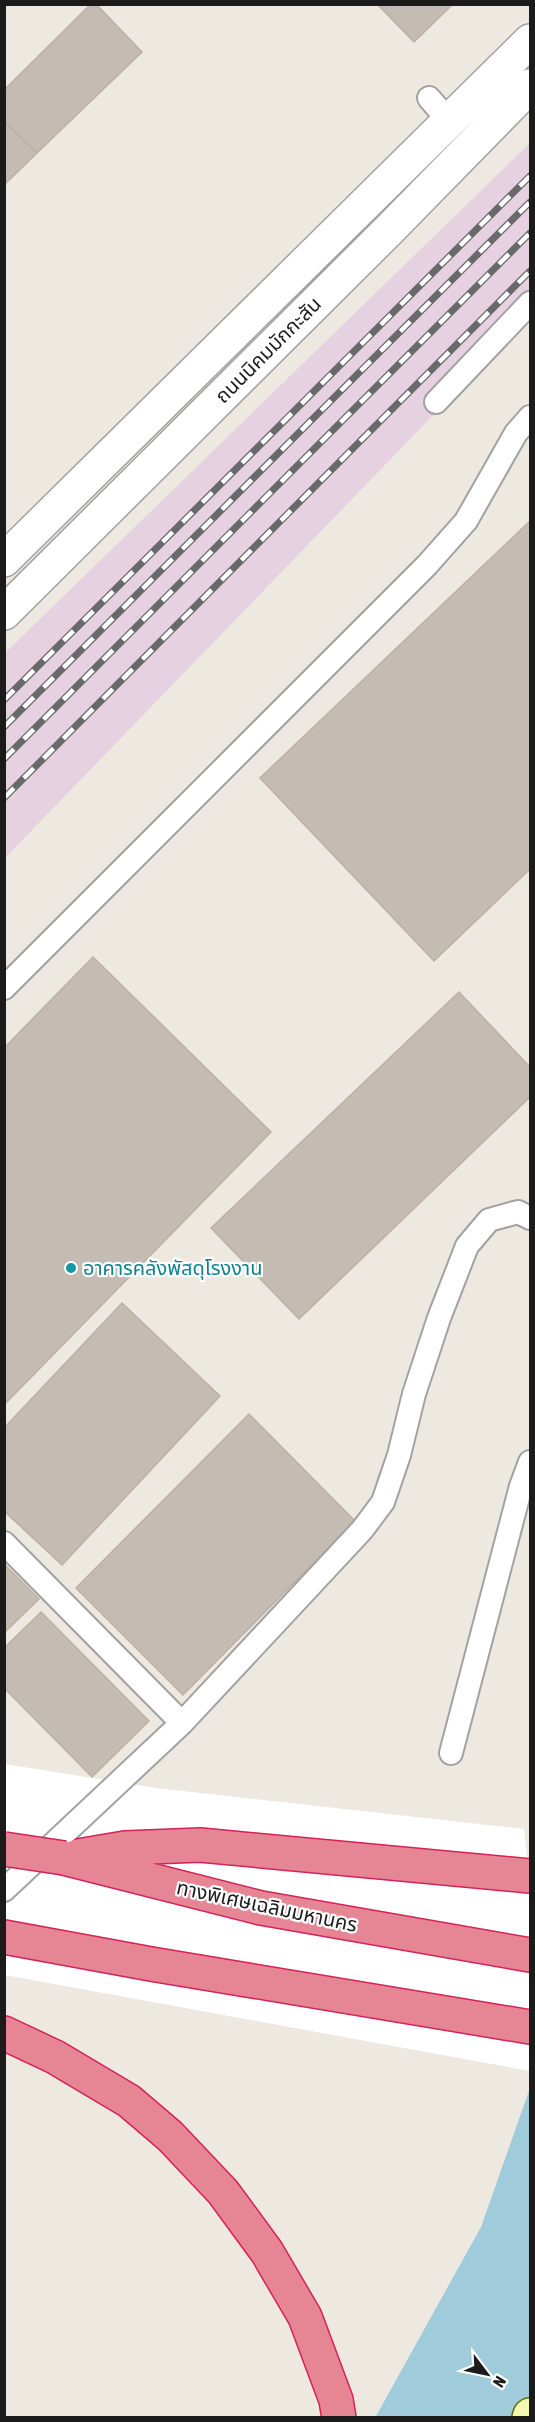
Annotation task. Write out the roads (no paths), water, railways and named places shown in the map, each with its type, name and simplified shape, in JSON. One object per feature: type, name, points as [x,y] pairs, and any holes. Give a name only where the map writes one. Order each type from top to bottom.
[{"type":"highway","points":[[64,1858],[125,1848],[200,1845],[531,1876]]},
{"type":"highway","name":"ทางพิเศษเฉลิมมหานคร","points":[[4,1849],[64,1858],[261,1908],[531,1955]]},
{"type":"highway","points":[[4,1938],[531,2027]]},
{"type":"highway","points":[[4,2033],[55,2056],[129,2101],[171,2136],[223,2192],[267,2252],[304,2317],[336,2400],[339,2418]]},
{"type":"street","name":"ถนนนิคมมักกะสัน","points":[[4,560],[439,110],[531,41]]},
{"type":"street","name":"ถนนนิคมมักกะสัน","points":[[4,613],[531,86]]},
{"type":"lane","points":[[436,402],[531,303]]},
{"type":"lane","points":[[4,988],[427,565],[466,521],[516,433],[531,417]]},
{"type":"lane","points":[[4,1890],[182,1723],[339,1556],[383,1502],[435,1329],[466,1246],[489,1220],[518,1212],[531,1218]]},
{"type":"lane","points":[[451,1753],[521,1486],[531,1462]]},
{"type":"lane","points":[[4,1543],[182,1723]]},
{"type":"water","points":[[530,2088],[530,2417],[375,2418],[481,2227]]},
{"type":"railway","points":[[4,700],[530,176]]},
{"type":"railway","points":[[4,727],[530,202]]},
{"type":"railway","points":[[4,759],[530,233]]},
{"type":"railway","points":[[4,798],[530,271]]},
{"type":"place","name":"อาคารคลังพัสดุโรงงาน","points":[[71,1268]]}]
